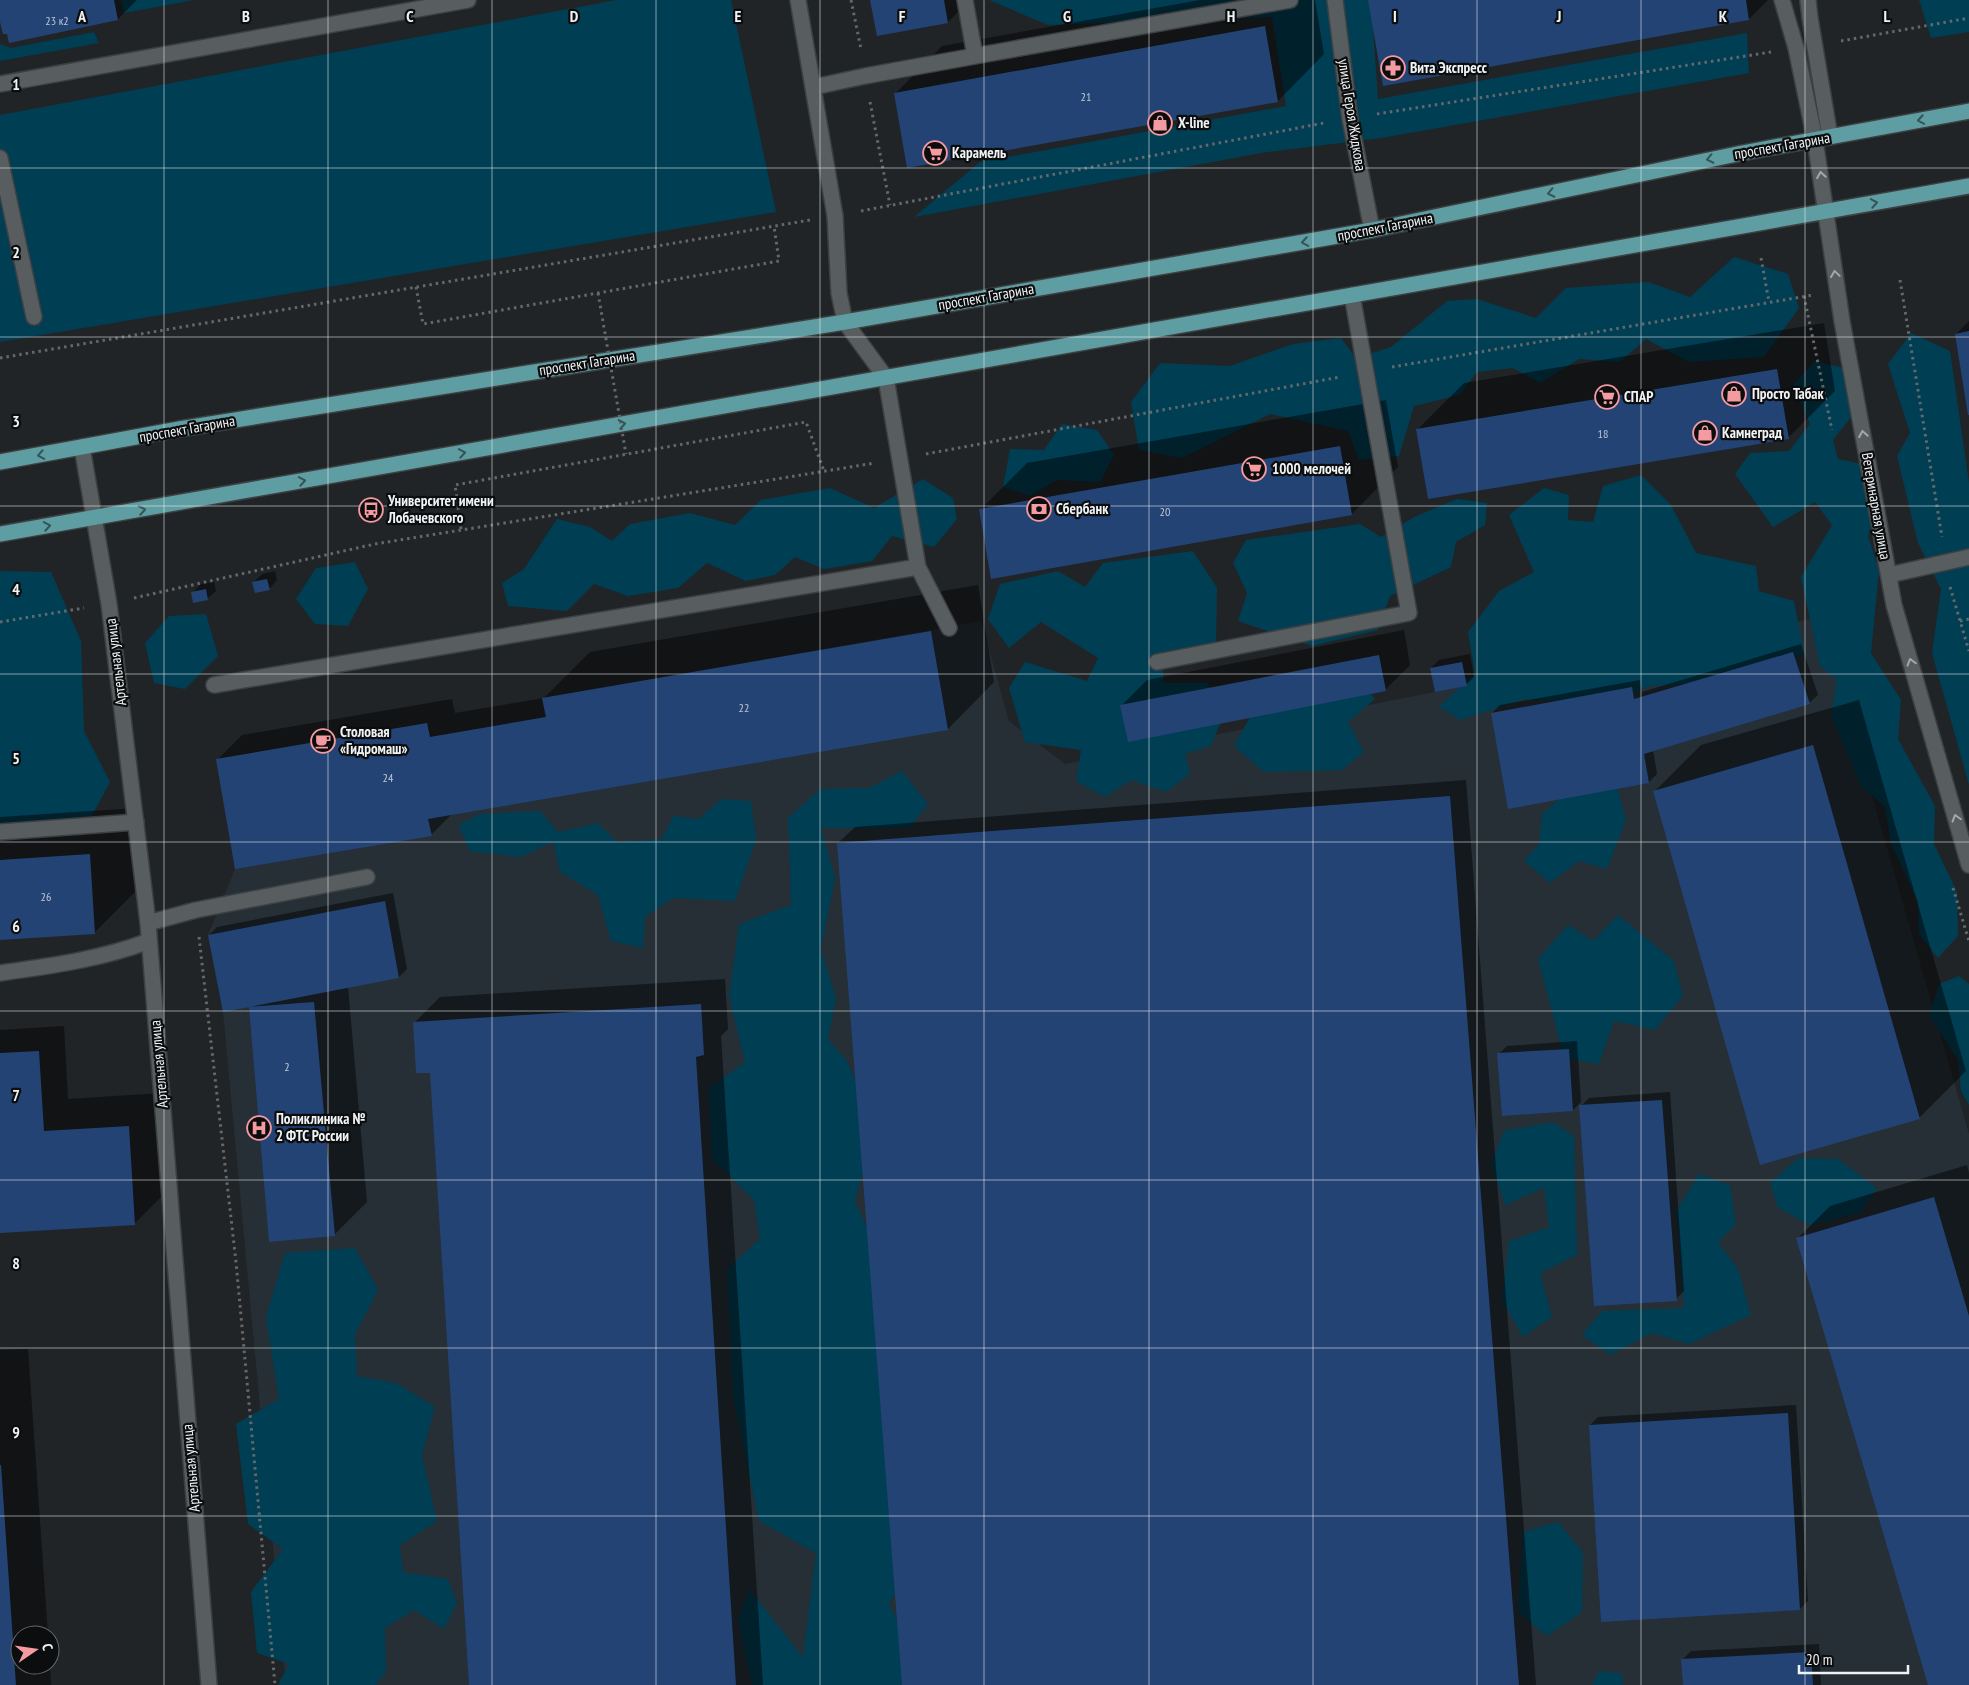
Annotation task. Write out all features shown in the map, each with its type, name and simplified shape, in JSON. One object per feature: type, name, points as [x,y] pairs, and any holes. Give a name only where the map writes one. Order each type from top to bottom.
[{"type":"main road","name":"проспект Гагарина","points":[[0,462],[845,322],[1372,230],[1742,153],[1969,112]]},
{"type":"main road","points":[[0,534],[1969,186]]},
{"type":"street","points":[[0,84],[468,0]]},
{"type":"street","points":[[798,0],[835,216],[839,293],[845,322],[886,378],[918,567],[949,628]]},
{"type":"street","points":[[965,0],[975,56]]},
{"type":"street","points":[[814,88],[866,76],[1290,0]]},
{"type":"street","name":"улица Героя Жидкова","points":[[1335,0],[1350,119],[1372,230]]},
{"type":"street","name":"Ветеринарная улица","points":[[1782,0],[1796,48],[1815,140],[1842,321],[1894,605],[1969,865]]},
{"type":"street","points":[[1808,0],[1830,137]]},
{"type":"street","points":[[0,158],[34,317]]},
{"type":"street","points":[[1157,662],[1409,613],[1352,295]]},
{"type":"street","name":"Артельная улица","points":[[82,447],[109,604],[148,923],[209,1685]]},
{"type":"street","points":[[1889,575],[1969,557]]},
{"type":"street","points":[[214,684],[918,567]]},
{"type":"street","points":[[0,832],[136,822]]},
{"type":"street","points":[[148,923],[196,910],[368,877]]},
{"type":"street","points":[[0,973],[53,966],[114,953],[149,941]]},
{"type":"path","points":[[1815,45],[1969,18]]},
{"type":"path","points":[[0,358],[835,216]]},
{"type":"path","points":[[416,287],[423,324],[779,261],[774,225]]},
{"type":"path","points":[[1761,258],[1769,302]]},
{"type":"path","points":[[1900,280],[1951,589],[1969,651]]},
{"type":"path","points":[[598,293],[626,454]]},
{"type":"path","points":[[461,530],[455,485],[806,422],[824,471]]},
{"type":"path","points":[[0,622],[109,604],[375,544],[899,459]]},
{"type":"path","points":[[1960,621],[1969,619]]},
{"type":"path","points":[[196,910],[236,1262],[275,1685]]},
{"type":"shaded area","points":[[121,0],[194,0],[124,13]]},
{"type":"shaded area","points":[[616,0],[731,0],[776,212],[0,342],[0,115]]},
{"type":"shaded area","points":[[989,0],[1371,0],[1378,99],[1747,33],[1749,73],[1381,138],[1267,152],[914,217],[980,162],[1286,106],[1272,17],[1048,25]]},
{"type":"shaded area","points":[[1919,0],[1969,0],[1969,32],[1931,38]]},
{"type":"shaded area","points":[[94,32],[99,43],[0,61],[0,44],[11,48]]},
{"type":"shaded area","points":[[1734,257],[1788,274],[1799,308],[1764,357],[1689,362],[1646,339],[1620,362],[1579,359],[1540,383],[1513,368],[1477,372],[1459,395],[1414,406],[1399,456],[1359,460],[1348,431],[1270,414],[1182,458],[1139,450],[1131,402],[1160,363],[1230,366],[1293,344],[1341,338],[1356,358],[1391,347],[1447,301],[1477,299],[1536,318],[1566,288],[1648,282],[1690,297]]},
{"type":"shaded area","points":[[1911,333],[1950,351],[1969,483],[1969,785],[1932,653],[1941,589],[1918,543],[1897,456],[1910,433],[1888,364]]},
{"type":"shaded area","points":[[1815,361],[1843,368],[1852,416],[1833,440],[1838,459],[1861,464],[1881,492],[1868,536],[1879,570],[1871,653],[1901,700],[1898,739],[1935,806],[1934,844],[1957,892],[1958,936],[1938,958],[1919,935],[1918,902],[1891,844],[1885,807],[1861,786],[1831,715],[1837,680],[1820,666],[1801,577],[1832,525],[1815,502],[1773,527],[1735,474],[1750,453],[1789,451],[1810,424],[1793,385]]},
{"type":"shaded area","points":[[1062,424],[1097,430],[1114,455],[1100,482],[1057,480],[1030,496],[1003,487],[1010,449],[1044,450]]},
{"type":"shaded area","points":[[1641,475],[1671,505],[1696,553],[1756,566],[1759,591],[1794,601],[1804,654],[1698,684],[1650,686],[1608,703],[1525,699],[1460,720],[1439,706],[1475,674],[1468,632],[1499,591],[1534,572],[1509,515],[1544,488],[1569,495],[1568,520],[1593,522],[1603,486]]},
{"type":"shaded area","points":[[923,479],[953,498],[957,519],[934,547],[892,536],[872,561],[824,569],[795,557],[775,575],[746,581],[707,563],[678,588],[628,596],[594,584],[567,611],[508,606],[502,583],[524,569],[557,519],[590,527],[612,541],[630,524],[690,513],[735,525],[761,500],[830,488],[874,508]]},
{"type":"shaded area","points":[[1457,499],[1487,503],[1485,525],[1456,542],[1451,567],[1390,596],[1378,630],[1312,646],[1238,621],[1247,593],[1233,563],[1246,540],[1360,524],[1381,537],[1414,517]]},
{"type":"shaded area","points":[[1193,551],[1217,588],[1216,642],[1161,652],[1164,683],[1207,683],[1225,711],[1211,746],[1185,754],[1190,774],[1166,792],[1131,780],[1105,797],[1076,781],[1081,750],[1025,742],[1009,688],[1025,662],[1087,681],[1098,658],[1041,622],[1009,648],[988,619],[1000,584],[1058,571],[1085,587],[1103,563]]},
{"type":"shaded area","points":[[355,562],[368,589],[348,626],[315,624],[296,599],[316,568]]},
{"type":"shaded area","points":[[0,571],[51,572],[81,641],[84,731],[110,782],[81,836],[6,834],[0,829]]},
{"type":"shaded area","points":[[206,614],[218,656],[185,689],[154,683],[145,643],[169,616]]},
{"type":"shaded area","points":[[1821,617],[1969,1134],[1969,1685],[286,1685],[223,1012],[208,935],[235,869],[216,759],[427,723],[430,737],[545,717],[542,698],[981,621],[1009,721],[1065,764]]},
{"type":"shaded area","points":[[1358,680],[1375,699],[1348,722],[1364,752],[1342,770],[1264,772],[1234,746],[1260,699]]},
{"type":"shaded area","points":[[902,771],[928,804],[909,828],[821,828],[835,878],[821,949],[836,998],[828,1039],[847,1061],[875,1125],[855,1201],[888,1275],[914,1566],[889,1603],[916,1658],[913,1685],[752,1685],[738,1620],[749,1589],[803,1657],[816,1553],[759,1521],[733,1396],[727,1269],[760,1239],[754,1200],[712,1159],[709,1088],[745,1062],[729,996],[739,924],[791,905],[788,818],[820,789],[869,788]]},
{"type":"shaded area","points":[[1588,774],[1614,777],[1626,819],[1607,869],[1579,861],[1550,883],[1524,861],[1539,844],[1542,814]]},
{"type":"shaded area","points":[[721,799],[751,801],[756,840],[735,901],[673,898],[645,917],[643,948],[611,941],[598,895],[560,872],[553,842],[521,857],[469,851],[459,825],[479,814],[540,811],[558,832],[598,823],[617,842],[662,839],[673,816],[699,819]]},
{"type":"shaded area","points":[[1618,915],[1674,961],[1683,996],[1655,1030],[1614,1021],[1599,1064],[1564,1058],[1538,959],[1568,925],[1593,941]]},
{"type":"shaded area","points":[[1959,976],[1969,984],[1969,1105],[1961,1091],[1958,1060],[1929,1015],[1939,984]]},
{"type":"shaded area","points":[[1553,1122],[1574,1136],[1577,1255],[1540,1273],[1552,1317],[1523,1337],[1502,1300],[1509,1241],[1549,1227],[1544,1188],[1505,1205],[1491,1163],[1504,1131]]},
{"type":"shaded area","points":[[1798,1158],[1838,1159],[1877,1188],[1860,1213],[1810,1225],[1778,1208],[1770,1183]]},
{"type":"shaded area","points":[[1699,1174],[1730,1185],[1736,1224],[1718,1242],[1738,1269],[1751,1315],[1689,1344],[1652,1333],[1610,1355],[1582,1335],[1602,1311],[1684,1308],[1677,1210]]},
{"type":"shaded area","points":[[355,1248],[378,1290],[355,1335],[357,1376],[396,1383],[435,1407],[422,1455],[437,1521],[400,1545],[403,1572],[448,1579],[457,1603],[444,1629],[414,1610],[385,1628],[386,1672],[376,1685],[278,1685],[289,1664],[257,1653],[251,1592],[283,1549],[248,1524],[236,1424],[279,1399],[266,1317],[285,1253]]},
{"type":"shaded area","points":[[1558,1522],[1583,1552],[1582,1612],[1547,1636],[1518,1612],[1523,1532]]},
{"type":"shaded area","points":[[1599,1671],[1622,1673],[1623,1685],[1592,1685]]},
{"type":"building","points":[[0,0],[114,0],[118,20],[9,43],[7,34],[3,34],[0,22]]},
{"type":"building","points":[[870,0],[944,0],[948,23],[877,36]]},
{"type":"building","points":[[1368,0],[1746,0],[1749,20],[1383,86]]},
{"type":"building","points":[[1265,26],[1278,102],[907,168],[894,93]]},
{"type":"building","points":[[1969,331],[1969,415],[1968,415],[1955,334]]},
{"type":"building","points":[[1777,369],[1789,439],[1428,499],[1416,429]]},
{"type":"building","points":[[1340,446],[1352,515],[991,579],[979,509]]},
{"type":"building","points":[[267,579],[270,590],[255,593],[252,582]]},
{"type":"building","points":[[206,589],[208,600],[193,603],[191,592]]},
{"type":"building","points":[[931,631],[948,730],[428,819],[432,836],[235,869],[216,759],[427,723],[430,737],[546,717],[542,698]]},
{"type":"building","points":[[1793,652],[1810,704],[1644,754],[1649,783],[1508,809],[1491,713],[1632,687],[1634,699]]},
{"type":"building","points":[[1379,655],[1386,691],[1128,742],[1120,705]]},
{"type":"building","points":[[1462,662],[1467,686],[1435,692],[1430,668]]},
{"type":"building","points":[[1813,745],[1920,1119],[1760,1165],[1653,791]]},
{"type":"building","points":[[1450,796],[1519,1685],[902,1685],[837,843]]},
{"type":"building","points":[[90,854],[95,934],[0,940],[0,860]]},
{"type":"building","points":[[385,901],[399,978],[223,1012],[208,935]]},
{"type":"building","points":[[314,1002],[335,1236],[269,1242],[249,1007]]},
{"type":"building","points":[[701,1004],[704,1055],[696,1057],[736,1685],[469,1685],[430,1073],[416,1073],[413,1022]]},
{"type":"building","points":[[1569,1049],[1573,1111],[1502,1116],[1497,1053]]},
{"type":"building","points":[[39,1051],[44,1131],[129,1126],[135,1225],[0,1233],[0,1053]]},
{"type":"building","points":[[1662,1100],[1677,1301],[1594,1306],[1579,1105]]},
{"type":"building","points":[[1934,1197],[1969,1316],[1969,1685],[1928,1685],[1796,1238]]},
{"type":"building","points":[[1788,1413],[1800,1610],[1601,1622],[1589,1425]]},
{"type":"building","points":[[1,1465],[12,1625],[10,1625],[10,1675],[15,1675],[16,1685],[0,1685]]},
{"type":"building","points":[[1811,1652],[1813,1685],[1683,1685],[1681,1659]]},
{"type":"place","name":"Вита Экспресс","points":[[1393,68]]},
{"type":"place","name":"X-line","points":[[1160,123]]},
{"type":"place","name":"Карамель","points":[[935,153]]},
{"type":"place","name":"Просто Табак","points":[[1734,394]]},
{"type":"place","name":"СПАР","points":[[1607,397]]},
{"type":"place","name":"Камнеград","points":[[1705,433]]},
{"type":"place","name":"1000 мелочей","points":[[1254,469]]},
{"type":"place","name":"Сбербанк","points":[[1039,509]]},
{"type":"place","name":"Университет имени Лобачевского","points":[[371,510]]},
{"type":"place","name":"Столовая «Гидромаш»","points":[[323,741]]},
{"type":"place","name":"Поликлиника № 2 ФТС России","points":[[259,1128]]}]
